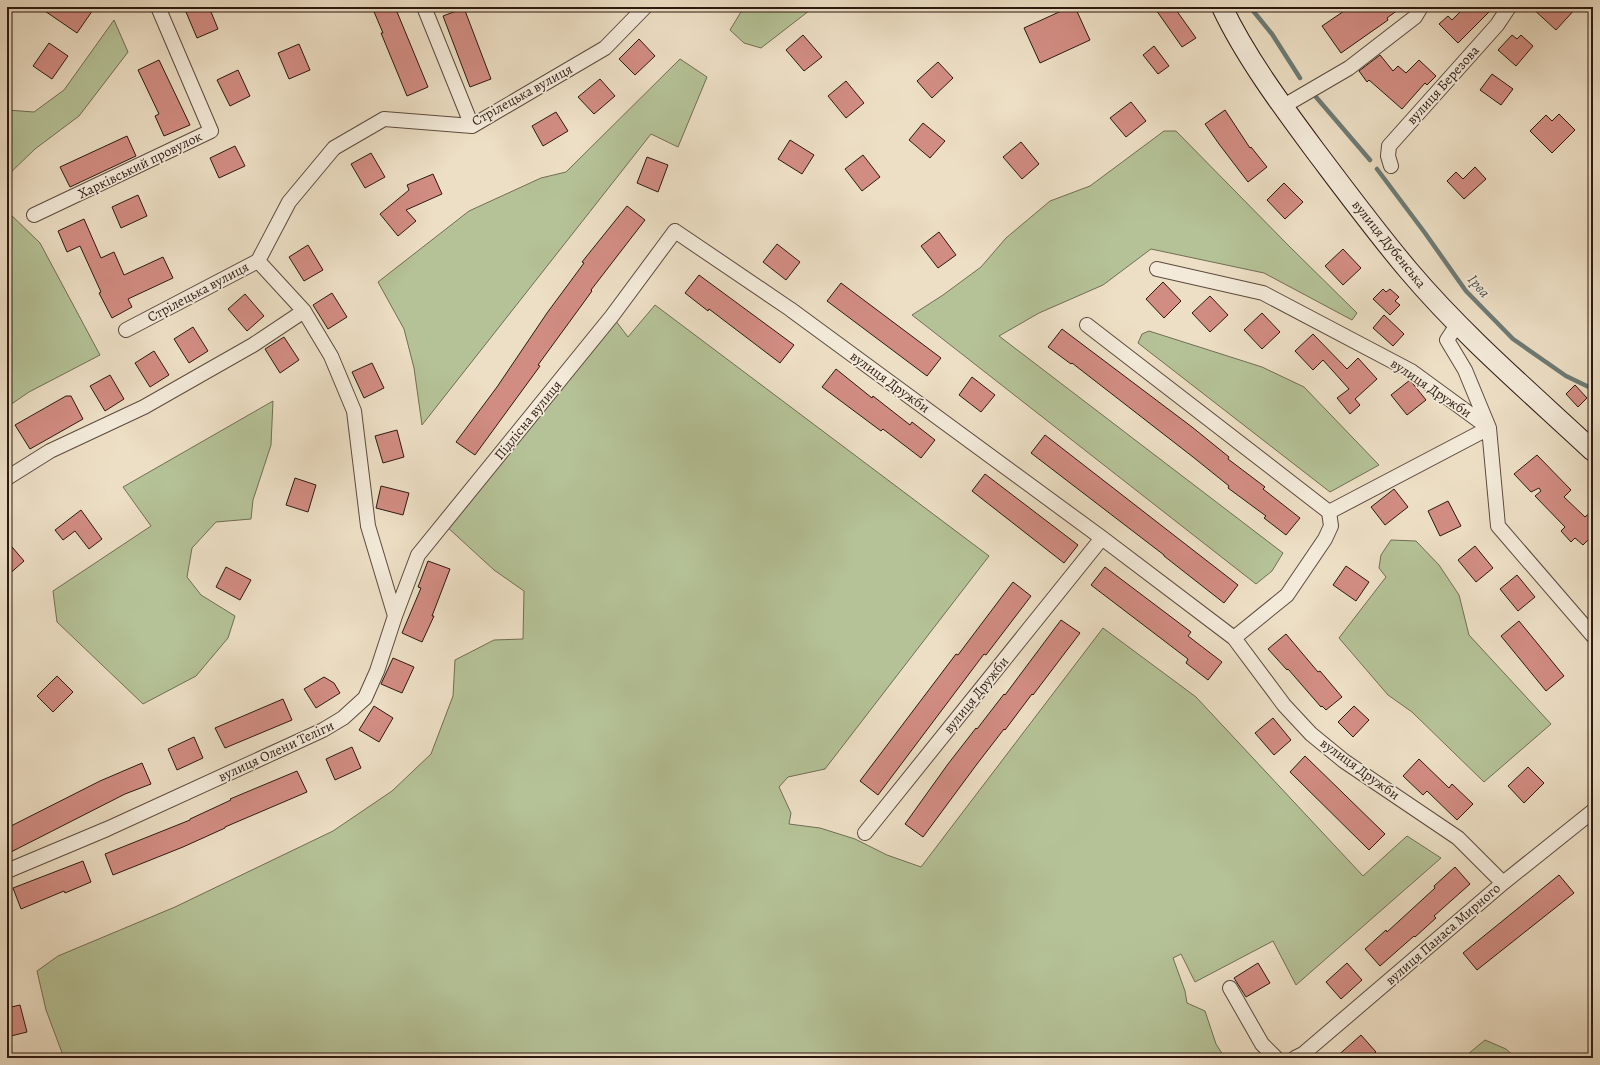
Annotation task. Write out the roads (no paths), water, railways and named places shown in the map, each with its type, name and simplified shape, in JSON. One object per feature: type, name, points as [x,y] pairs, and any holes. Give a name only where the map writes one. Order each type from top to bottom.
[{"type":"main road","name":"вулиця Дубенська","points":[[1222,7],[1282,107],[1409,271],[1490,355],[1593,451]]},
{"type":"street","name":"Харківський провулок","points":[[34,215],[211,131],[158,7]]},
{"type":"street","points":[[424,7],[472,126]]},
{"type":"street","name":"Стрілецька вулиця","points":[[126,330],[258,261],[289,202],[334,148],[384,119],[472,126],[606,48],[645,7]]},
{"type":"street","points":[[1282,107],[1349,68],[1414,17],[1421,7]]},
{"type":"street","name":"вулиця Березова","points":[[1391,166],[1388,156],[1389,146],[1497,25],[1509,7]]},
{"type":"street","name":"вулиця Дружби","points":[[675,231],[790,309],[1102,538],[1234,638],[1284,706],[1311,734],[1344,760],[1458,838],[1503,882]]},
{"type":"street","name":"Підлісна вулиця","points":[[396,616],[418,555],[612,316],[675,231]]},
{"type":"street","points":[[258,261],[304,311],[331,356],[354,411],[368,526],[396,616]]},
{"type":"street","name":"вулиця Дружби","points":[[1157,269],[1263,293],[1411,371],[1490,428],[1329,512]]},
{"type":"street","points":[[7,478],[50,451],[144,407],[253,345],[304,311]]},
{"type":"street","points":[[1458,323],[1446,340],[1465,370],[1490,428],[1498,526],[1593,636]]},
{"type":"street","points":[[1087,325],[1329,512],[1331,526],[1326,539],[1287,595],[1234,638]]},
{"type":"street","name":"вулиця Дружби","points":[[865,833],[1102,538]]},
{"type":"street","name":"вулиця Олени Теліги","points":[[7,871],[107,828],[323,730],[343,718],[365,698],[377,671],[396,616]]},
{"type":"street","name":"вулиця Панаса Мирного","points":[[1295,1058],[1303,1054],[1503,882],[1593,811]]},
{"type":"street","points":[[1230,988],[1262,1044],[1276,1058]]},
{"type":"waterway","name":"Ірва","points":[[1250,7],[1272,34],[1300,78]]},
{"type":"waterway","name":"Ірва","points":[[1316,97],[1370,160]]},
{"type":"waterway","name":"Ірва","points":[[1377,169],[1466,291],[1513,339],[1566,376],[1593,389]]}]
